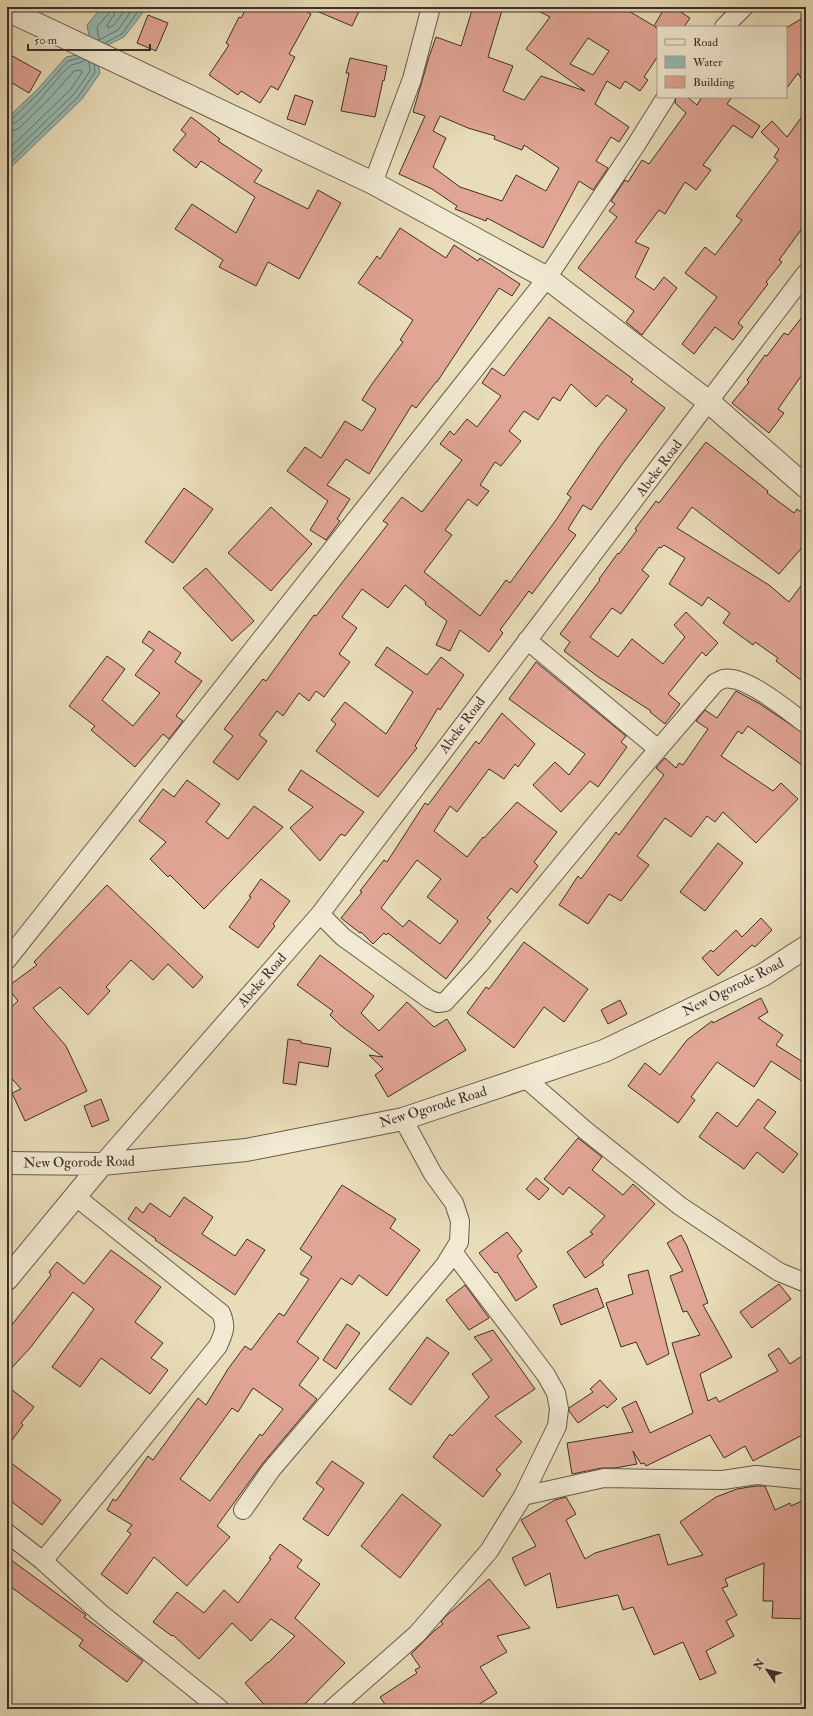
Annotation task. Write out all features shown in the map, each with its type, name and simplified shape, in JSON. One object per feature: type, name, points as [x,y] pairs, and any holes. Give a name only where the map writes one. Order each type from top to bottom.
[{"type":"street","points":[[373,183],[412,79],[431,7]]},
{"type":"street","points":[[725,26],[744,7]]},
{"type":"street","points":[[7,10],[76,41],[373,183],[547,278],[709,402],[806,487]]},
{"type":"street","points":[[7,960],[547,278],[636,145],[665,98]]},
{"type":"street","name":"Abeke Road","points":[[102,1164],[320,914],[806,273]]},
{"type":"street","points":[[527,640],[658,749]]},
{"type":"street","points":[[320,914],[343,937],[430,999],[438,1003],[445,1002],[479,965],[658,749],[715,683],[723,679],[738,680],[758,689],[806,724]]},
{"type":"street","name":"New Ogorode Road","points":[[7,1163],[102,1164],[246,1150],[403,1119],[604,1051],[763,975],[806,947]]},
{"type":"street","points":[[525,1078],[585,1130],[680,1206],[779,1272],[806,1282]]},
{"type":"street","points":[[243,1510],[271,1470],[445,1265],[459,1242],[460,1221],[454,1203],[433,1174],[403,1119]]},
{"type":"street","points":[[7,1279],[102,1164]]},
{"type":"street","points":[[42,1561],[218,1346],[226,1323],[221,1312],[75,1196]]},
{"type":"street","points":[[332,1709],[417,1634],[489,1551],[523,1496],[557,1426],[560,1409],[556,1393],[546,1374],[453,1252]]},
{"type":"street","points":[[523,1496],[604,1478],[723,1480],[756,1475],[806,1480]]},
{"type":"street","points":[[7,1533],[42,1561],[99,1612],[220,1709]]},
{"type":"water","points":[[102,7],[147,7],[124,37],[108,45],[98,64],[100,73],[82,99],[7,171],[7,118],[37,90],[66,57],[77,55],[89,36],[87,25]]},
{"type":"building","points":[[247,7],[298,7],[311,14],[289,54],[295,57],[278,90],[271,86],[260,103],[241,91],[238,95],[209,75],[229,45],[226,43],[239,17],[241,18]]},
{"type":"building","points":[[307,7],[361,7],[352,26]]},
{"type":"building","points":[[473,7],[503,7],[488,57],[513,66],[503,91],[524,100],[541,76],[585,91],[526,49],[550,17],[531,7],[622,7],[654,26],[665,7],[673,7],[690,18],[685,26],[655,27],[657,28],[657,58],[644,77],[648,80],[640,91],[625,81],[620,89],[607,81],[595,104],[629,127],[619,142],[611,137],[596,161],[608,168],[593,190],[579,181],[543,248],[487,218],[486,221],[455,209],[457,206],[432,189],[399,174],[425,116],[413,112],[436,37],[461,46]],"holes":[[[588,38],[609,51],[593,75],[570,64]],[[440,116],[468,128],[495,136],[494,139],[522,150],[524,145],[559,168],[546,191],[516,175],[502,201],[460,187],[433,167],[446,138],[433,131]]]},
{"type":"building","points":[[148,15],[168,23],[156,51],[137,43]]},
{"type":"building","points":[[806,16],[806,87],[798,73],[787,88],[787,27]]},
{"type":"building","points":[[7,53],[41,72],[29,93],[7,80]]},
{"type":"building","points":[[350,58],[387,66],[375,117],[341,111],[349,73],[346,73]]},
{"type":"building","points":[[295,95],[313,101],[305,125],[287,119]]},
{"type":"building","points":[[676,98],[688,98],[697,105],[701,98],[731,98],[727,104],[760,126],[752,138],[733,125],[703,165],[711,170],[696,190],[685,182],[665,214],[659,210],[635,242],[649,248],[635,277],[654,290],[664,277],[677,288],[642,335],[626,322],[634,311],[578,268],[617,217],[609,211],[615,204],[611,201],[625,180],[628,182],[642,160],[649,164],[686,113],[675,103]]},
{"type":"building","points":[[806,111],[806,223],[779,260],[782,262],[766,282],[768,284],[738,323],[743,327],[733,340],[715,327],[694,354],[682,344],[717,297],[685,273],[705,247],[715,255],[742,220],[736,216],[778,160],[774,157],[779,149],[761,132],[772,121],[787,137]]},
{"type":"building","points":[[191,117],[220,139],[218,141],[262,170],[254,182],[308,209],[318,190],[341,203],[299,279],[268,262],[256,286],[219,267],[223,260],[175,229],[192,204],[236,233],[255,197],[201,161],[196,168],[173,150],[186,134],[181,130]]},
{"type":"building","points":[[400,228],[446,258],[454,245],[478,261],[480,258],[520,284],[512,296],[499,288],[437,382],[416,408],[412,405],[369,474],[346,459],[327,485],[350,499],[337,519],[340,521],[326,540],[310,530],[328,501],[287,471],[305,447],[321,458],[345,421],[362,431],[376,409],[362,400],[403,342],[400,340],[413,320],[358,283],[377,256],[380,259]]},
{"type":"building","points":[[806,312],[806,369],[778,409],[784,413],[769,433],[732,403],[749,382],[747,380],[765,355],[767,356],[784,333],[788,335]]},
{"type":"building","points":[[549,317],[633,379],[631,382],[665,408],[621,466],[591,510],[583,505],[568,529],[576,535],[532,594],[529,591],[500,630],[503,633],[489,652],[460,630],[450,651],[436,645],[447,621],[425,604],[426,602],[405,585],[388,608],[362,589],[342,617],[357,628],[339,654],[350,662],[324,697],[316,691],[309,701],[299,693],[283,716],[277,711],[259,735],[267,741],[238,780],[213,762],[233,736],[224,729],[263,679],[266,681],[314,615],[316,616],[388,524],[383,521],[402,497],[422,512],[462,460],[440,444],[450,431],[454,435],[467,419],[477,427],[501,396],[482,383],[492,368],[504,376]],"holes":[[[571,384],[596,407],[607,395],[627,410],[599,447],[567,494],[571,497],[556,520],[510,583],[506,580],[480,616],[424,572],[452,535],[445,530],[468,499],[477,506],[489,491],[480,485],[495,462],[501,466],[521,441],[509,431],[524,411],[538,420],[553,397],[560,401]]]},
{"type":"building","points":[[706,442],[768,491],[767,493],[794,513],[797,509],[806,516],[806,543],[779,574],[692,507],[677,528],[769,585],[789,602],[806,579],[806,684],[776,661],[778,658],[755,642],[753,645],[723,623],[730,613],[708,597],[702,606],[669,584],[685,558],[664,545],[661,548],[659,547],[642,570],[649,576],[621,614],[612,608],[590,637],[618,657],[632,639],[663,664],[685,637],[674,625],[686,612],[718,643],[706,656],[702,652],[668,694],[680,704],[665,724],[650,712],[651,711],[597,676],[564,651],[570,642],[560,634],[618,553],[619,554],[637,530],[635,529],[656,501],[659,503]]},
{"type":"building","points":[[184,488],[213,509],[173,563],[145,542]]},
{"type":"building","points":[[271,507],[312,544],[271,591],[228,553]]},
{"type":"building","points":[[206,568],[254,621],[232,641],[183,588]]},
{"type":"building","points":[[149,631],[181,653],[175,662],[202,681],[176,716],[183,721],[169,739],[163,734],[135,767],[91,730],[95,726],[69,706],[107,656],[125,669],[102,700],[133,726],[160,693],[135,675],[154,650],[142,642]]},
{"type":"building","points":[[387,647],[427,675],[441,657],[464,675],[440,710],[438,708],[415,746],[417,748],[378,797],[316,751],[336,724],[331,720],[345,702],[386,734],[413,692],[375,665]]},
{"type":"building","points":[[536,662],[626,736],[621,742],[627,747],[598,787],[590,781],[561,812],[533,785],[555,762],[569,775],[585,754],[509,699]]},
{"type":"building","points":[[736,691],[760,704],[806,735],[806,768],[748,726],[742,734],[738,731],[721,756],[773,791],[781,783],[798,799],[756,843],[723,812],[715,822],[707,816],[691,837],[665,818],[637,856],[649,865],[621,901],[609,894],[588,924],[559,905],[578,876],[581,879],[616,832],[619,835],[664,775],[656,768],[665,758],[676,768],[679,763],[683,765],[708,729],[696,721],[705,710],[717,718]]},
{"type":"building","points":[[502,713],[535,744],[518,767],[515,764],[504,779],[489,769],[457,812],[450,806],[434,831],[467,857],[483,837],[484,838],[517,802],[557,832],[534,862],[538,866],[517,893],[511,888],[487,918],[491,921],[446,979],[388,933],[386,935],[384,933],[373,944],[361,932],[360,933],[341,918],[362,892],[360,891],[384,860],[387,862],[425,803],[428,805],[476,741],[479,744]],"holes":[[[417,860],[441,879],[427,897],[458,921],[440,944],[409,920],[403,927],[381,908]]]},
{"type":"building","points":[[301,770],[364,812],[345,836],[341,834],[320,861],[290,828],[313,807],[288,790]]},
{"type":"building","points":[[187,780],[220,804],[206,822],[228,839],[254,806],[283,827],[204,909],[170,875],[168,877],[150,859],[166,842],[139,821],[163,789],[174,797]]},
{"type":"building","points":[[718,843],[743,863],[705,911],[680,892]]},
{"type":"building","points":[[261,879],[290,901],[273,924],[275,926],[258,948],[229,927],[251,897],[249,896]]},
{"type":"building","points":[[107,885],[203,977],[193,988],[168,964],[153,980],[131,960],[106,987],[110,991],[88,1015],[60,987],[33,1008],[66,1046],[87,1091],[25,1121],[12,1093],[21,1089],[7,1073],[7,1011],[18,1001],[7,987],[37,965],[34,962]]},
{"type":"building","points":[[761,918],[772,930],[755,947],[752,945],[718,976],[702,958],[711,950],[713,952],[736,930],[742,937]]},
{"type":"building","points":[[524,942],[588,989],[564,1022],[544,1007],[514,1048],[467,1013],[486,987],[489,989]]},
{"type":"building","points":[[320,955],[374,996],[361,1013],[379,1031],[407,1002],[434,1027],[447,1019],[466,1050],[388,1097],[375,1075],[383,1069],[369,1055],[383,1057],[340,1025],[330,1015],[333,1011],[297,985]]},
{"type":"building","points":[[761,998],[768,1012],[758,1018],[783,1035],[776,1045],[806,1064],[806,1084],[771,1061],[754,1087],[717,1062],[691,1097],[695,1100],[678,1123],[628,1086],[645,1063],[660,1075],[687,1040],[712,1021],[713,1023]]},
{"type":"building","points":[[620,1000],[627,1014],[608,1024],[601,1010]]},
{"type":"building","points":[[288,1039],[301,1041],[301,1043],[331,1048],[328,1067],[299,1062],[296,1085],[283,1083]]},
{"type":"building","points":[[101,1099],[109,1120],[92,1127],[84,1106]]},
{"type":"building","points":[[758,1099],[776,1112],[764,1128],[798,1154],[783,1173],[757,1152],[744,1169],[699,1137],[717,1112],[737,1127]]},
{"type":"building","points":[[578,1138],[602,1157],[592,1170],[623,1195],[633,1184],[655,1204],[602,1262],[604,1265],[585,1278],[567,1252],[593,1234],[590,1232],[605,1216],[569,1187],[563,1195],[544,1179]]},
{"type":"building","points":[[536,1178],[549,1189],[539,1200],[526,1189]]},
{"type":"building","points":[[342,1185],[396,1219],[390,1228],[420,1250],[387,1296],[359,1275],[352,1285],[341,1278],[297,1342],[319,1358],[299,1385],[317,1399],[263,1463],[217,1526],[230,1537],[187,1586],[154,1557],[127,1594],[101,1574],[131,1534],[127,1531],[132,1525],[107,1510],[113,1499],[116,1501],[148,1456],[153,1460],[198,1398],[206,1405],[228,1369],[245,1346],[251,1350],[279,1313],[284,1316],[309,1279],[300,1274],[312,1257],[300,1249]],"holes":[[[253,1388],[283,1409],[262,1436],[260,1434],[210,1501],[180,1479],[232,1408],[238,1412]]]},
{"type":"building","points":[[184,1197],[213,1217],[202,1234],[235,1256],[247,1239],[265,1250],[235,1295],[155,1240],[156,1239],[128,1219],[136,1207],[143,1213],[150,1203],[170,1217]]},
{"type":"building","points":[[507,1232],[522,1251],[517,1256],[537,1287],[516,1301],[497,1272],[495,1273],[479,1253]]},
{"type":"building","points":[[681,1235],[687,1246],[708,1303],[703,1305],[732,1357],[700,1374],[708,1401],[716,1397],[719,1402],[778,1371],[768,1355],[779,1348],[790,1364],[806,1353],[806,1433],[753,1461],[745,1446],[724,1458],[710,1435],[646,1466],[644,1463],[641,1464],[633,1451],[637,1464],[615,1468],[602,1468],[572,1474],[567,1443],[633,1432],[622,1408],[636,1401],[650,1433],[693,1413],[672,1343],[700,1335],[687,1311],[683,1312],[670,1276],[683,1271],[667,1243]]},
{"type":"building","points":[[111,1250],[161,1287],[135,1322],[163,1343],[151,1358],[168,1370],[150,1394],[101,1358],[80,1387],[52,1367],[94,1309],[73,1292],[30,1348],[7,1373],[7,1331],[51,1275],[49,1272],[57,1262],[84,1284]]},
{"type":"building","points":[[648,1270],[669,1354],[647,1365],[636,1342],[621,1347],[606,1303],[633,1294],[628,1275]]},
{"type":"building","points":[[779,1284],[791,1299],[752,1328],[740,1312]]},
{"type":"building","points":[[465,1285],[489,1318],[469,1330],[446,1300]]},
{"type":"building","points":[[597,1288],[604,1307],[561,1325],[553,1305]]},
{"type":"building","points":[[347,1324],[360,1333],[336,1369],[323,1360]]},
{"type":"building","points":[[493,1330],[535,1389],[495,1416],[522,1442],[496,1470],[501,1474],[483,1497],[433,1457],[450,1434],[452,1436],[489,1397],[472,1374],[492,1360],[474,1337]]},
{"type":"building","points":[[427,1337],[449,1353],[411,1405],[389,1389]]},
{"type":"building","points":[[600,1380],[617,1399],[607,1408],[604,1405],[578,1423],[569,1411],[569,1408],[593,1392],[590,1389]]},
{"type":"building","points":[[7,1386],[34,1407],[21,1423],[23,1425],[7,1447]]},
{"type":"building","points":[[7,1460],[61,1500],[42,1525],[7,1498]]},
{"type":"building","points":[[332,1461],[364,1483],[328,1536],[303,1519],[324,1489],[316,1483]]},
{"type":"building","points":[[765,1486],[775,1510],[790,1503],[791,1506],[806,1499],[806,1619],[772,1618],[773,1601],[763,1601],[764,1563],[725,1579],[728,1586],[722,1588],[737,1615],[726,1621],[734,1636],[706,1651],[716,1673],[700,1680],[683,1642],[654,1655],[633,1607],[623,1610],[618,1595],[557,1608],[550,1573],[525,1586],[512,1558],[536,1546],[521,1520],[555,1500],[566,1497],[576,1514],[566,1520],[585,1559],[595,1553],[659,1534],[668,1565],[703,1555],[680,1522],[716,1497],[737,1489]]},
{"type":"building","points":[[402,1494],[441,1525],[400,1578],[361,1546]]},
{"type":"building","points":[[280,1544],[302,1560],[297,1567],[320,1584],[295,1618],[345,1663],[300,1709],[268,1709],[245,1683],[295,1636],[271,1619],[251,1641],[232,1623],[199,1659],[173,1635],[172,1636],[153,1622],[177,1592],[204,1613],[224,1590],[238,1603],[271,1559],[269,1558]]},
{"type":"building","points":[[7,1557],[86,1615],[84,1617],[143,1661],[127,1682],[79,1646],[83,1640],[7,1584]]},
{"type":"building","points":[[489,1579],[530,1628],[497,1636],[507,1652],[480,1667],[497,1693],[473,1708],[471,1705],[464,1709],[388,1709],[380,1697],[417,1673],[415,1670],[420,1667],[411,1654],[443,1624],[441,1622],[446,1616]]}]
